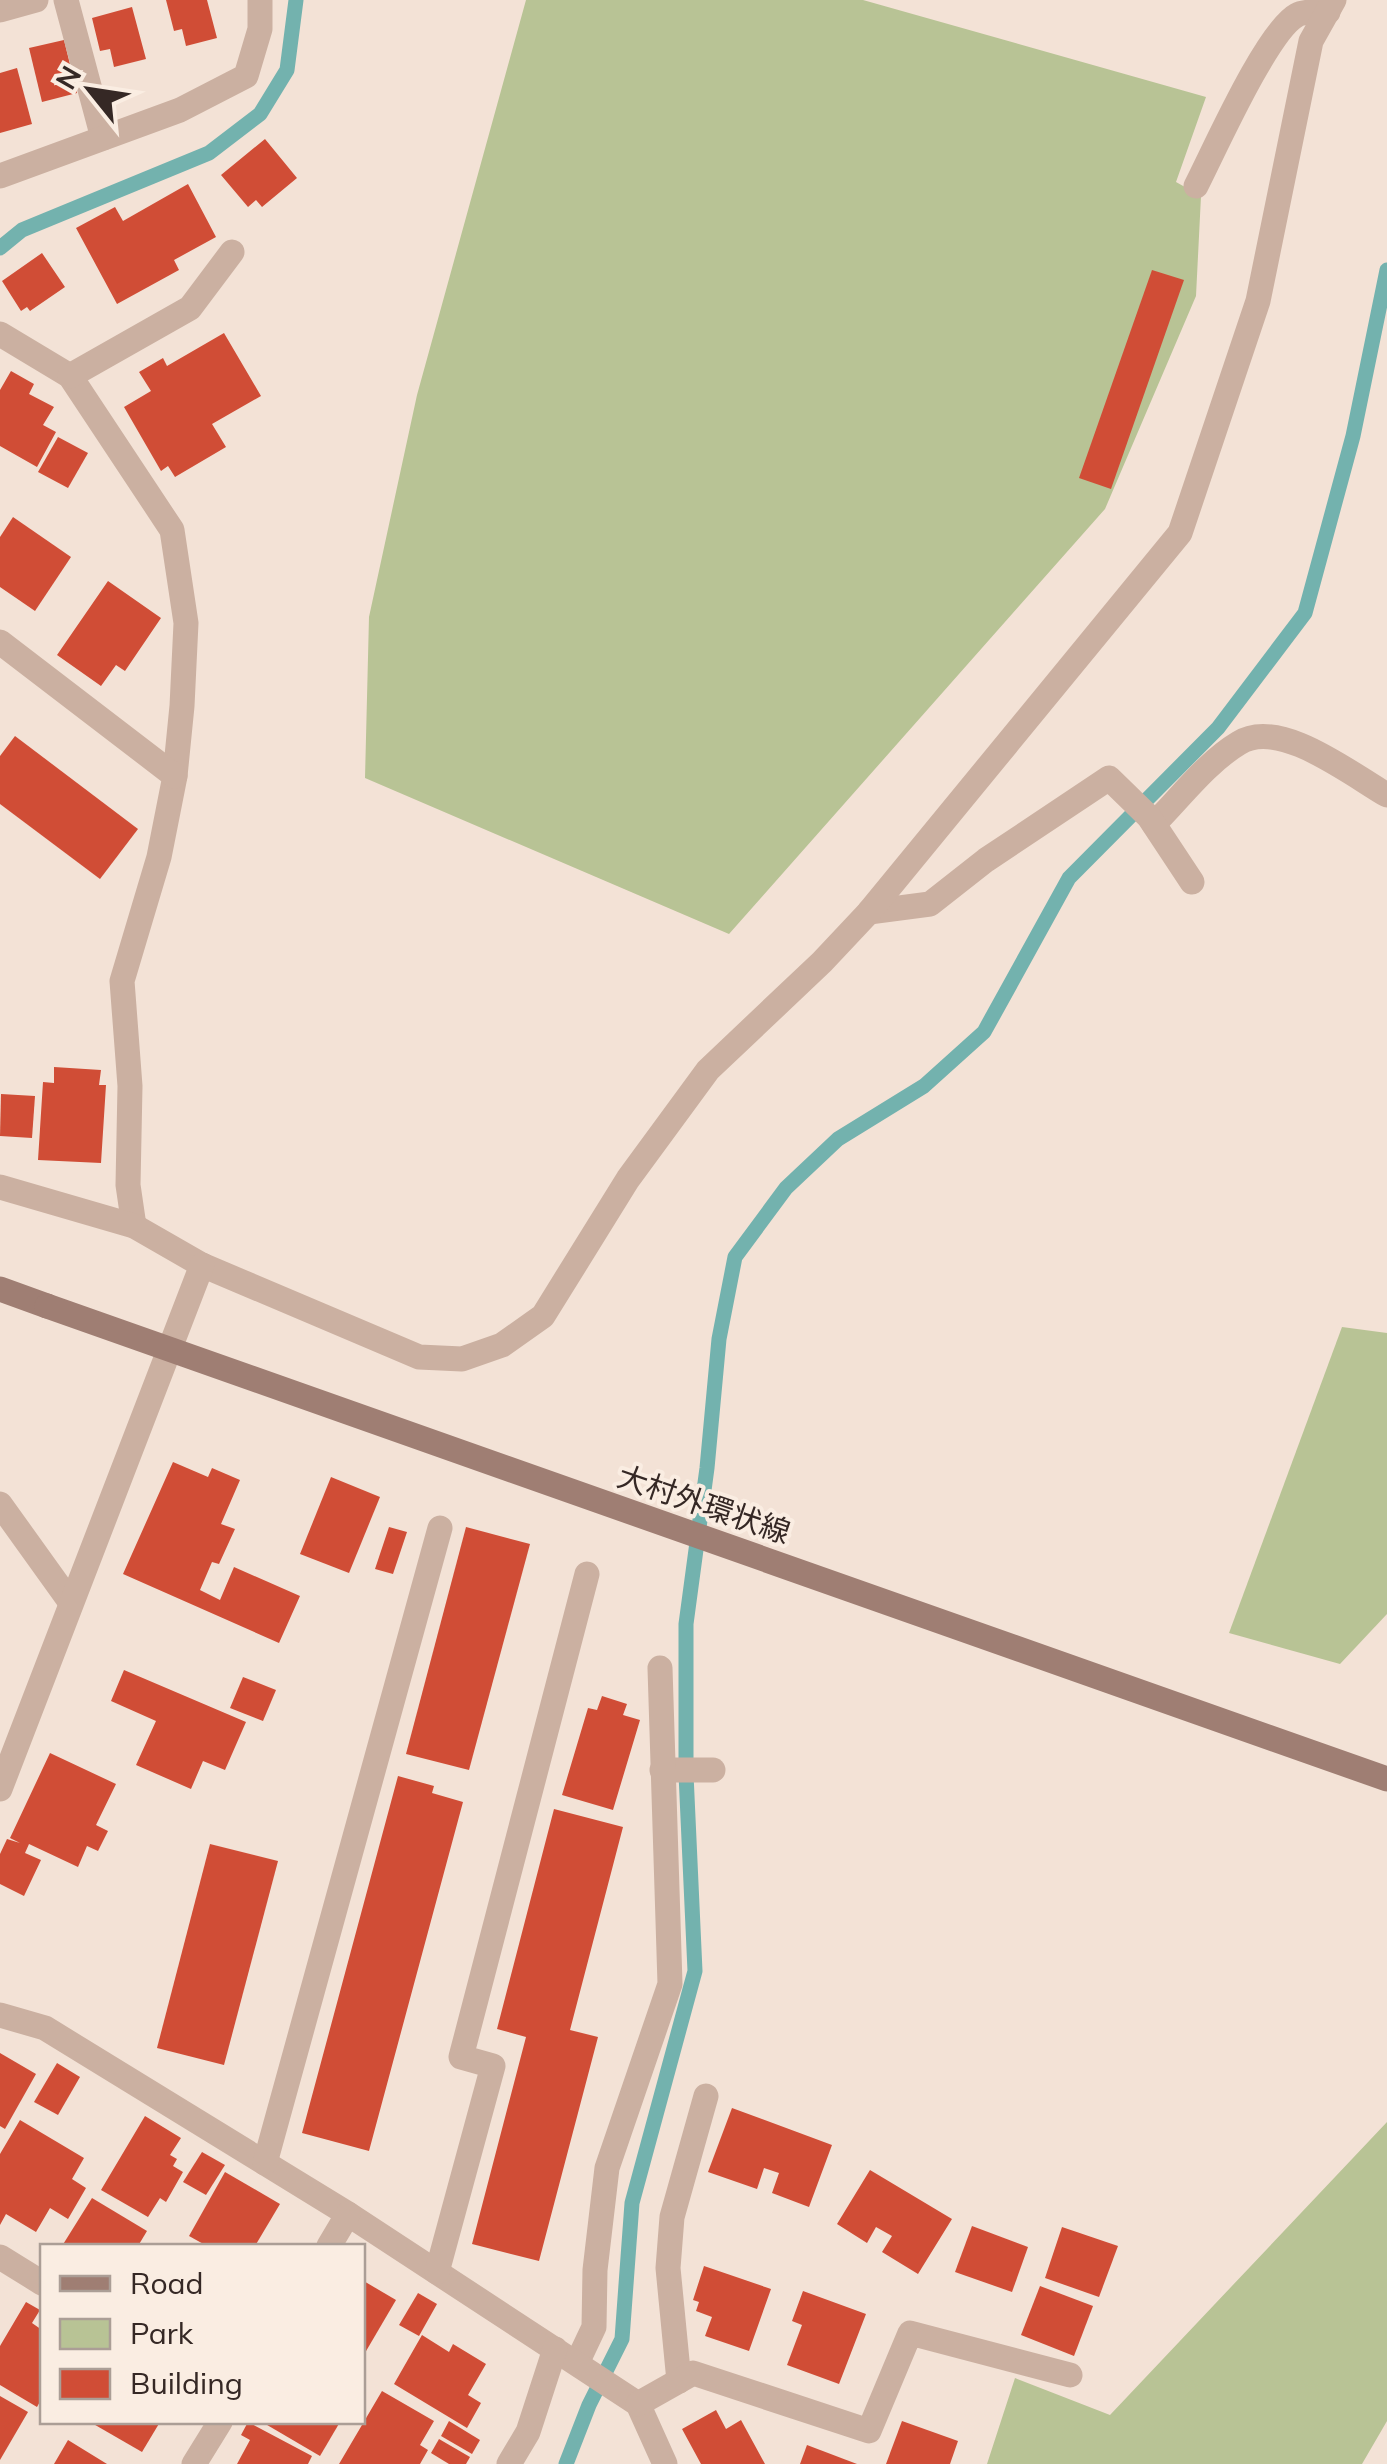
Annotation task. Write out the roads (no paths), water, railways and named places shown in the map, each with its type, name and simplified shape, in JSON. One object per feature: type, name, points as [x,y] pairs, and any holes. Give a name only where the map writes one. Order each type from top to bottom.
[{"type":"main road","name":"大村外環状線","points":[[0,1290],[1387,1778]]},
{"type":"street","points":[[0,10],[36,0]]},
{"type":"street","points":[[66,0],[103,138]]},
{"type":"street","points":[[0,176],[180,110],[246,76],[260,29],[260,0]]},
{"type":"street","points":[[1196,186],[1256,67],[1283,28],[1298,13],[1331,6]]},
{"type":"street","points":[[0,1187],[134,1226],[202,1265],[419,1357],[462,1358],[502,1345],[542,1316],[628,1178],[708,1070],[869,912],[1180,533],[1258,301],[1311,41],[1331,6]]},
{"type":"street","points":[[70,376],[190,308],[232,252]]},
{"type":"street","points":[[0,334],[70,376],[172,530],[186,622],[174,776],[159,857],[122,981],[130,1086],[128,1185],[134,1226]]},
{"type":"street","points":[[0,642],[174,776]]},
{"type":"street","points":[[1152,821],[1240,742],[1258,736],[1276,736],[1299,744],[1387,796]]},
{"type":"street","points":[[869,912],[930,904],[986,860],[1109,778],[1152,821],[1192,882]]},
{"type":"street","points":[[0,1788],[202,1265]]},
{"type":"street","points":[[0,1504],[71,1603]]},
{"type":"street","points":[[266,2163],[440,1528]]},
{"type":"street","points":[[437,2272],[493,2066],[461,2057],[587,1574]]},
{"type":"street","points":[[581,2366],[594,2328],[595,2270],[607,2168],[670,1984],[660,1668]]},
{"type":"street","points":[[664,1770],[713,1770]]},
{"type":"street","points":[[0,2015],[44,2028],[266,2163],[627,2397],[664,2464]]},
{"type":"street","points":[[679,2381],[668,2268],[672,2217],[706,2096]]},
{"type":"street","points":[[329,2244],[348,2214]]},
{"type":"street","points":[[0,2257],[40,2281]]},
{"type":"street","points":[[627,2397],[693,2373],[869,2431],[910,2332],[1070,2375]]},
{"type":"street","points":[[509,2464],[528,2432],[555,2349]]},
{"type":"street","points":[[194,2464],[219,2424]]},
{"type":"waterway","points":[[0,248],[22,230],[209,153],[260,114],[287,70],[296,0]]},
{"type":"waterway","points":[[566,2464],[589,2405],[622,2339],[632,2203],[695,1971],[686,1774],[686,1624],[719,1339],[735,1257],[786,1188],[838,1139],[924,1086],[984,1032],[1069,878],[1218,728],[1305,613],[1353,436],[1387,270]]}]
